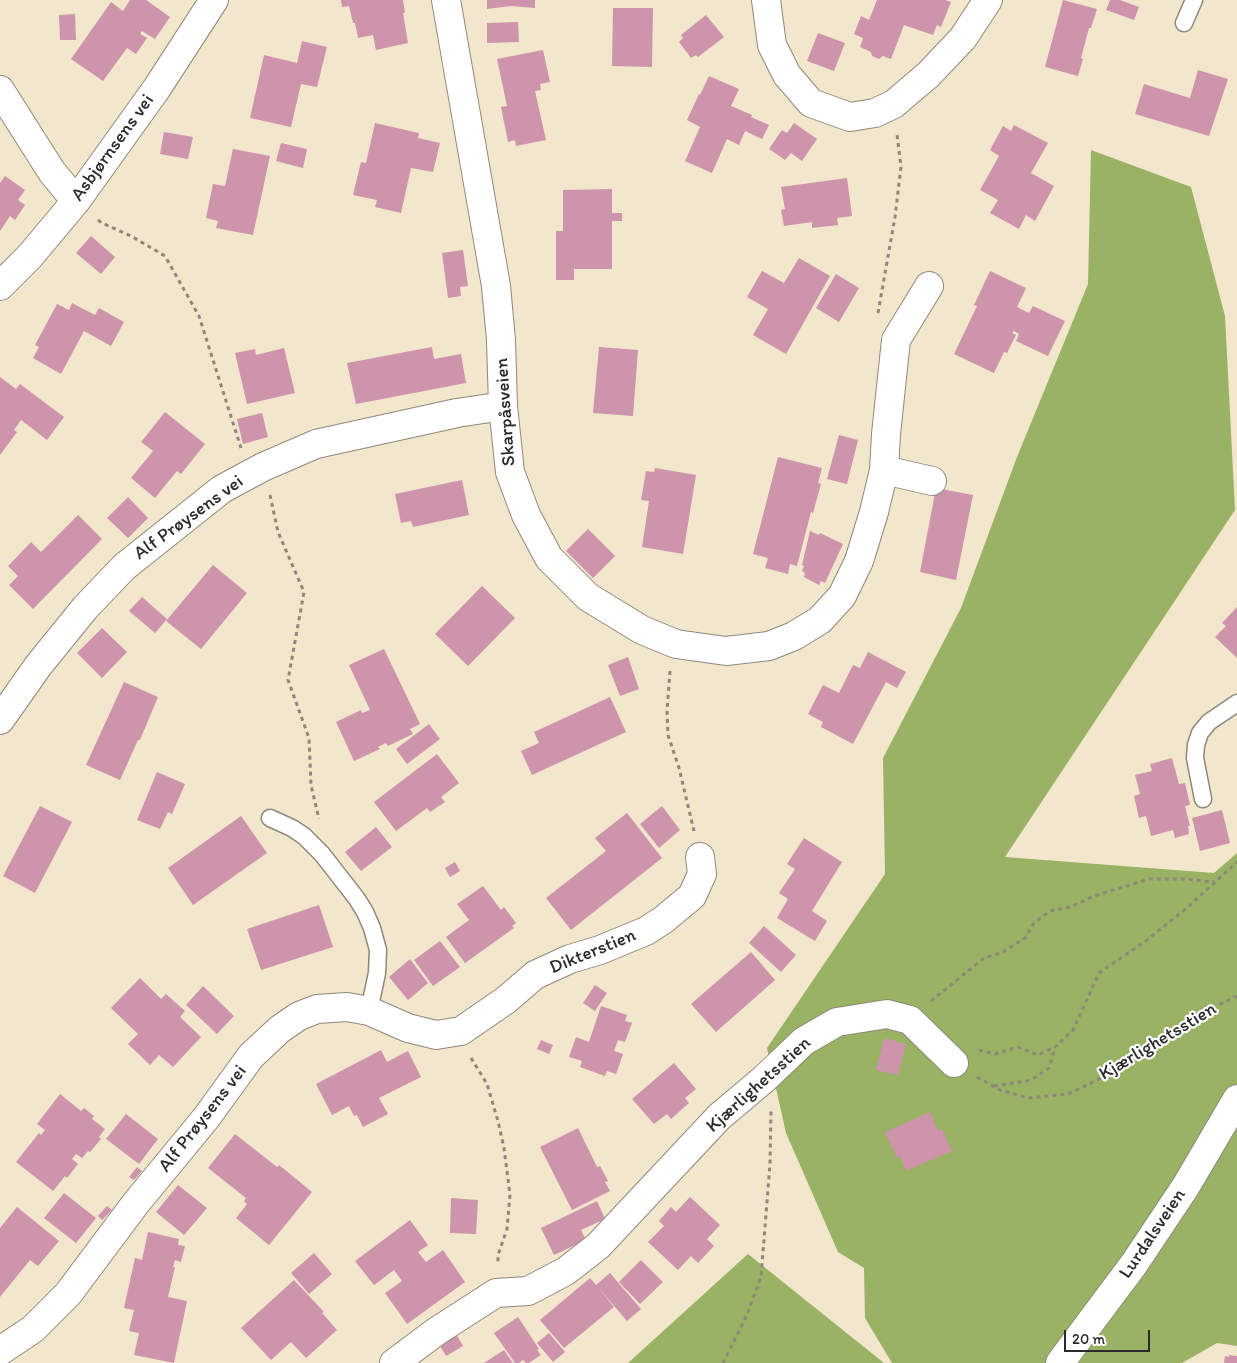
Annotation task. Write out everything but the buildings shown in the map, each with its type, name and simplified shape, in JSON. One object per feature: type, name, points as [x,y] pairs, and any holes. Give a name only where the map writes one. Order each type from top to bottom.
[{"type":"street","name":"Asbjørnsens vei","points":[[0,286],[30,256],[76,201],[157,88],[214,0]]},
{"type":"street","name":"Skarpåsveien","points":[[446,0],[496,286],[501,340],[503,406],[510,472],[526,516],[549,558],[588,597],[642,630],[676,644],[726,651],[768,646],[794,636],[820,620],[842,596],[860,561],[884,470],[896,340],[929,286]]},
{"type":"street","points":[[766,0],[772,45],[786,75],[811,103],[850,118],[875,114],[894,104],[928,76],[963,38],[988,0]]},
{"type":"street","points":[[0,90],[52,172],[76,201]]},
{"type":"street","name":"Alf Prøysens vei","points":[[0,720],[38,666],[85,608],[124,567],[222,489],[263,467],[316,444],[457,413],[503,406]]},
{"type":"street","points":[[884,470],[932,481]]},
{"type":"street","name":"Dikterstien","points":[[461,1031],[506,1000],[535,975],[570,959],[600,950],[646,931],[664,920],[692,896],[702,874],[700,857]]},
{"type":"street","name":"Alf Prøysens vei","points":[[0,1351],[33,1329],[68,1294],[136,1203],[206,1118],[251,1056],[299,1016],[316,1009],[347,1007],[369,1011],[408,1028],[436,1034],[461,1031]]},
{"type":"street","name":"Kjærlighetsstien","points":[[394,1363],[437,1331],[496,1293],[528,1291],[566,1271],[598,1246],[720,1117],[804,1042],[837,1022],[887,1014],[910,1020]]},
{"type":"street","points":[[910,1020],[951,1060]]},
{"type":"street","name":"Lurdalsveien","points":[[1060,1363],[1134,1264],[1186,1186],[1237,1099]]},
{"type":"lane","points":[[1184,23],[1194,0]]},
{"type":"lane","points":[[1203,800],[1195,758],[1196,745],[1200,733],[1209,722],[1237,702]]},
{"type":"lane","points":[[270,818],[304,836],[322,854],[357,899],[372,928],[378,950],[377,973],[369,1011]]},
{"type":"path","points":[[877,319],[895,217],[901,167],[894,104]]},
{"type":"path","points":[[76,201],[102,223],[131,236],[165,256],[199,316],[240,447],[263,467],[278,532],[304,592],[288,680],[309,738],[311,785],[319,819],[322,854]]},
{"type":"path","points":[[676,644],[670,674],[667,711],[668,735],[679,768],[700,857]]},
{"type":"path","points":[[951,1060],[963,1046],[995,1054],[1018,1047],[1038,1055],[1055,1047],[1072,1030],[1099,973],[1188,907],[1237,862]]},
{"type":"path","points":[[910,1020],[984,958],[1003,952],[1025,938],[1034,923],[1050,911],[1070,907],[1094,896],[1149,879],[1184,879],[1215,882]]},
{"type":"path","name":"Kjærlighetsstien","points":[[951,1060],[1000,1090],[1028,1098],[1068,1094],[1112,1073],[1152,1043],[1202,1012],[1237,996]]},
{"type":"path","points":[[461,1031],[472,1061],[487,1084],[504,1148],[510,1195],[507,1229],[498,1254],[496,1293]]},
{"type":"path","points":[[994,1086],[1031,1080],[1049,1068],[1055,1047]]},
{"type":"path","points":[[723,1363],[746,1317],[761,1277],[770,1164],[771,1107],[764,1079]]},
{"type":"green space","points":[[1091,150],[1191,187],[1225,316],[1235,510],[1005,857],[1214,873],[1237,853],[1237,1346],[1217,1343],[1182,1363],[892,1363],[865,1318],[864,1268],[838,1252],[786,1133],[767,1048],[885,874],[883,758],[961,608],[1017,457],[1088,284]]},
{"type":"green space","points":[[748,1254],[884,1363],[628,1363]]}]
